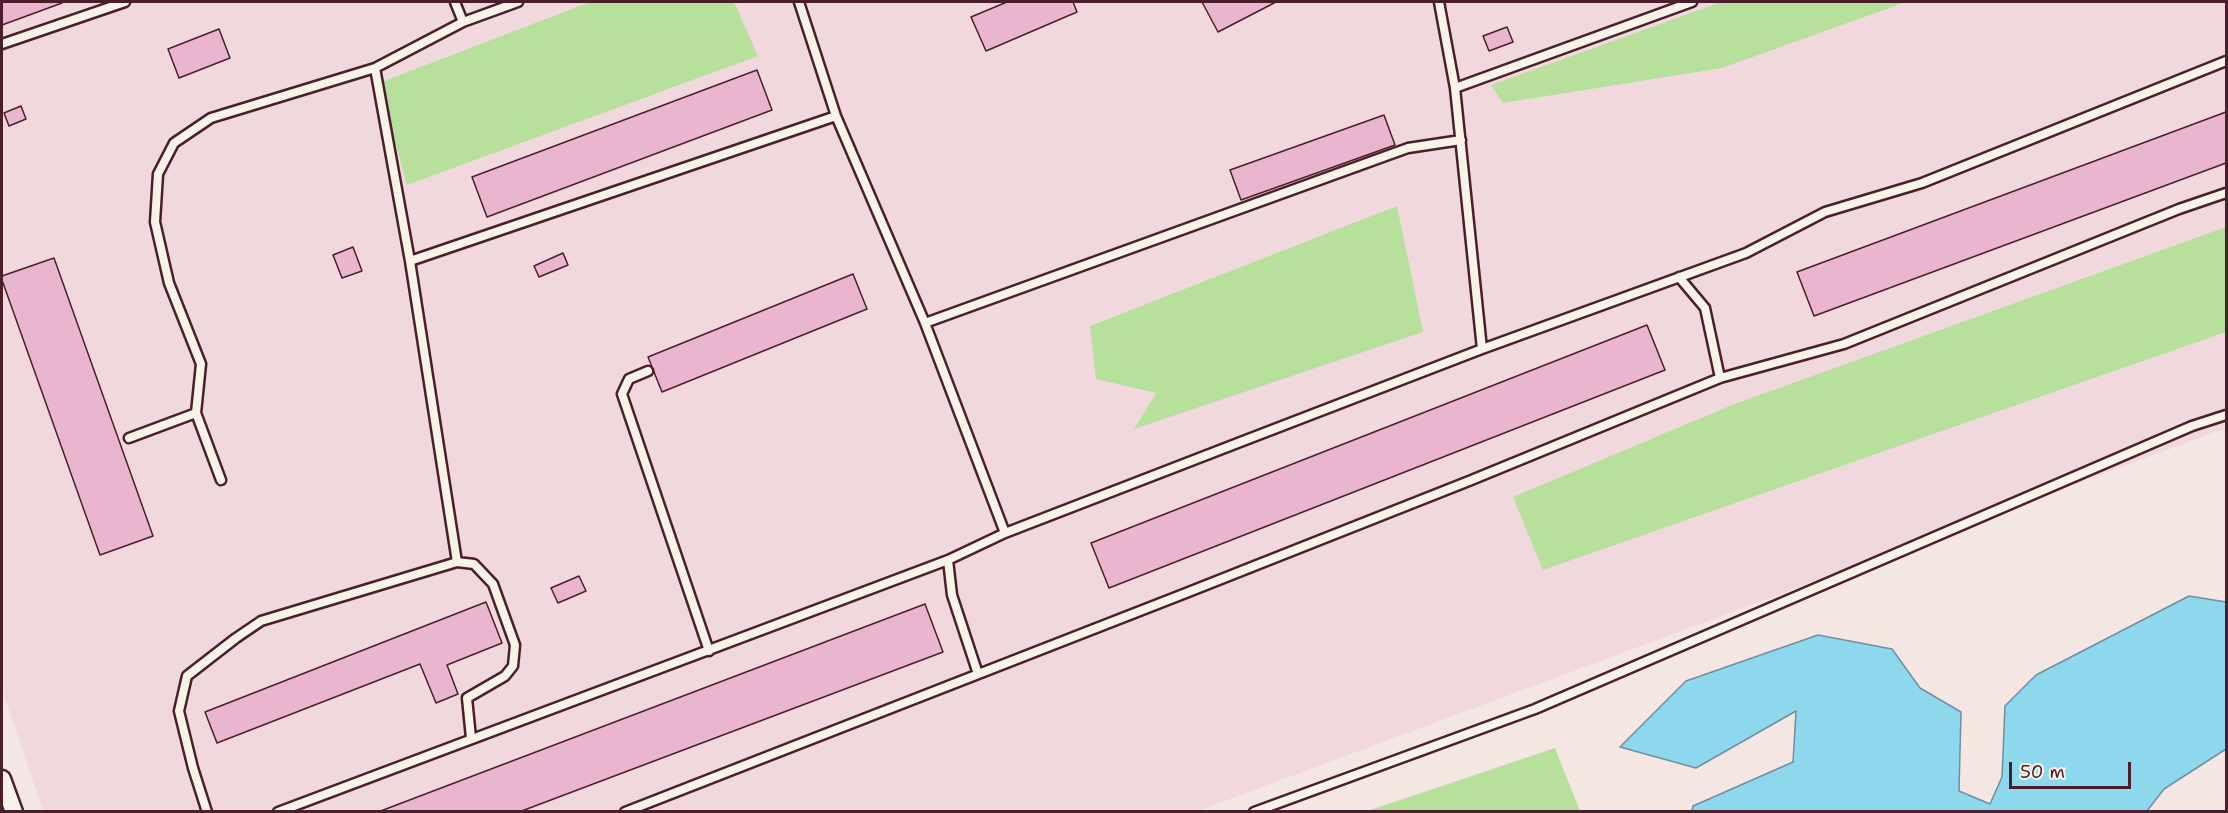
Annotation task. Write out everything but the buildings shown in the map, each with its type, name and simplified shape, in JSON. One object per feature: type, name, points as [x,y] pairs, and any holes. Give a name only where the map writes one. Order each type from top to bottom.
[{"type":"street","points":[[2,779],[14,812]]},
{"type":"lane","points":[[2,44],[125,2]]},
{"type":"lane","points":[[455,2],[463,22]]},
{"type":"lane","points":[[221,480],[196,413],[201,364],[169,284],[155,222],[158,174],[174,143],[211,118],[375,68],[463,22],[518,2]]},
{"type":"lane","points":[[799,2],[836,116],[925,322],[1005,533]]},
{"type":"lane","points":[[1438,2],[1455,88],[1482,350]]},
{"type":"lane","points":[[1455,88],[1692,2]]},
{"type":"lane","points":[[278,812],[948,560],[1005,533],[1482,350],[1746,253],[1824,213],[1922,183],[2226,61]]},
{"type":"lane","points":[[375,68],[410,261],[458,562]]},
{"type":"lane","points":[[410,261],[836,116]]},
{"type":"lane","points":[[925,322],[1408,148],[1461,140]]},
{"type":"lane","points":[[625,812],[1469,481],[1720,378],[1844,344],[2179,209],[2226,193]]},
{"type":"lane","points":[[1679,277],[1705,308],[1720,378]]},
{"type":"lane","points":[[648,371],[629,380],[622,394],[709,651]]},
{"type":"lane","points":[[129,438],[196,413]]},
{"type":"lane","points":[[1254,812],[1535,709],[2181,431],[2226,415]]},
{"type":"lane","points":[[948,560],[952,595],[978,674]]},
{"type":"lane","points":[[207,812],[179,711],[187,676],[261,621],[458,562],[474,564],[493,584],[515,645],[513,666],[505,676],[467,698],[471,738]]},
{"type":"shaded area","points":[[2,2],[2226,2],[2226,428],[1198,811],[43,811],[2,689]]},
{"type":"green space","points":[[590,2],[734,2],[758,56],[407,185],[379,83]]},
{"type":"green space","points":[[1721,2],[1906,2],[1722,68],[1503,103],[1491,85]]},
{"type":"green space","points":[[1397,206],[1423,332],[1134,429],[1156,393],[1096,379],[1090,326]]},
{"type":"green space","points":[[2226,227],[2226,332],[1543,570],[1513,497],[1732,405]]},
{"type":"green space","points":[[1555,748],[1580,811],[1367,811]]},
{"type":"water","points":[[2189,596],[2226,602],[2226,749],[2164,789],[2147,811],[1692,811],[1693,806],[1793,762],[1796,711],[1696,768],[1620,747],[1686,681],[1818,635],[1892,649],[1920,688],[1961,712],[1959,791],[1990,804],[2002,777],[2005,706],[2036,675]]}]
